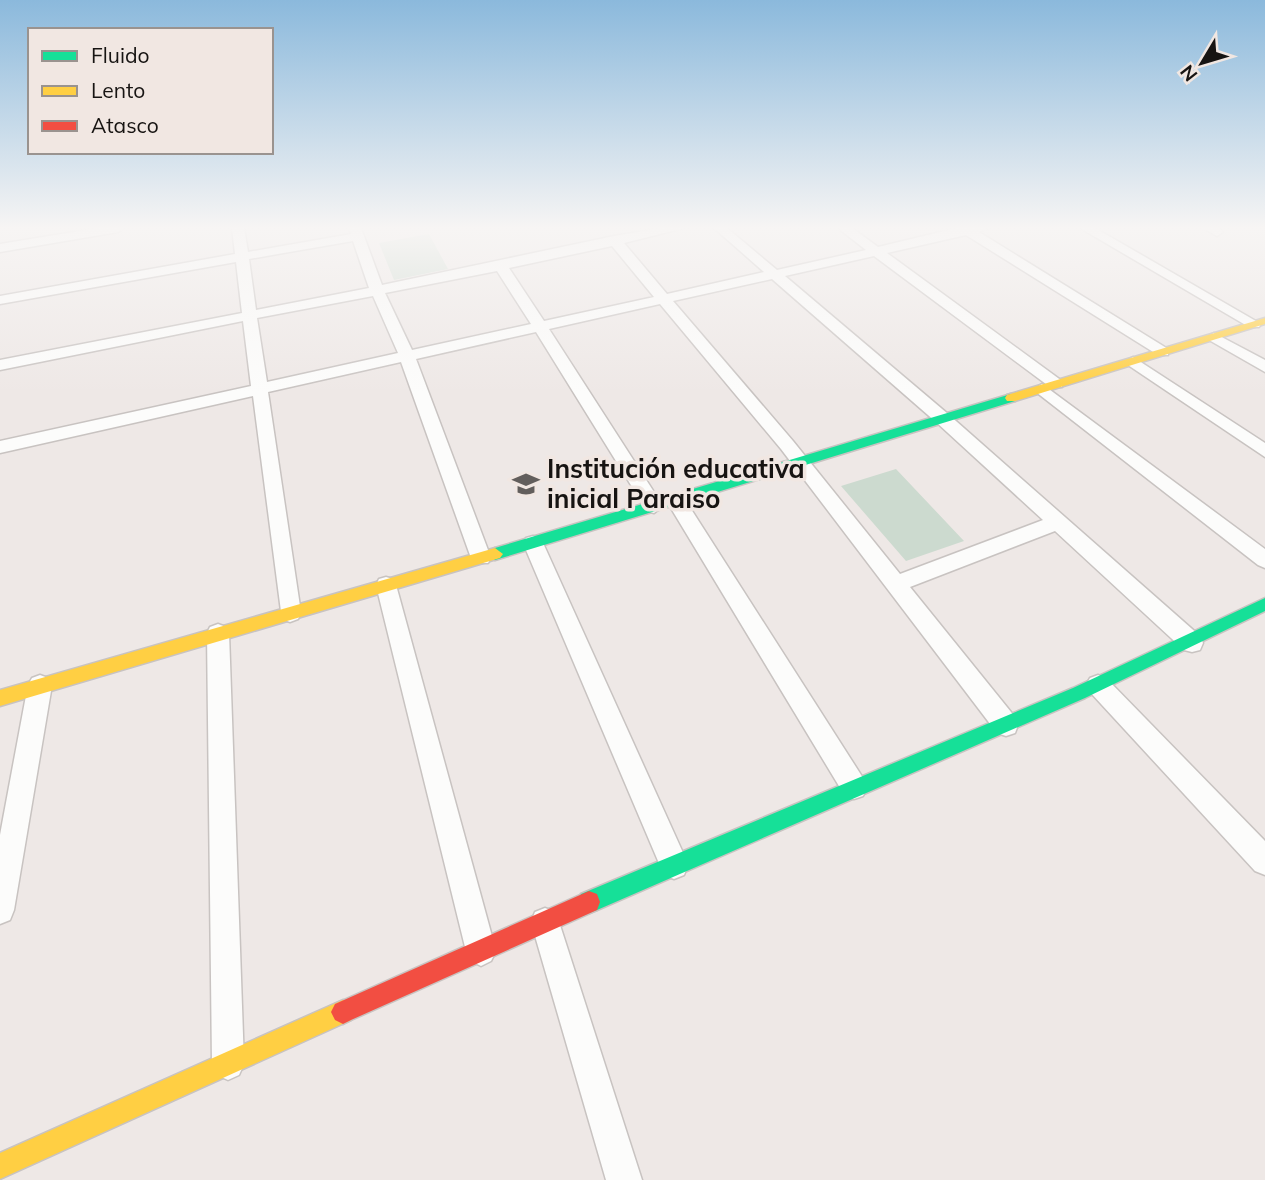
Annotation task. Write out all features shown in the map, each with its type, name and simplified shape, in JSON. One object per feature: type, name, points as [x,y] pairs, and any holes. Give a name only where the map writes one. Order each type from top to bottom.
[{"type":"street","points":[[0,300],[95,283]]},
{"type":"street","points":[[244,283],[290,613]]},
{"type":"street","points":[[374,283],[407,357],[481,558]]},
{"type":"street","points":[[0,365],[413,283]]},
{"type":"street","points":[[512,283],[664,503],[854,787]]},
{"type":"street","points":[[651,283],[799,462],[1006,725]]},
{"type":"street","points":[[0,447],[734,283]]},
{"type":"street","points":[[787,283],[1192,643]]},
{"type":"street","points":[[915,283],[1049,386],[1265,560]]},
{"type":"street","points":[[1055,283],[1163,352]]},
{"type":"street","points":[[1187,283],[1260,323]]},
{"type":"street","points":[[0,698],[533,543],[1260,323]]},
{"type":"street","points":[[1214,337],[1265,367]]},
{"type":"street","points":[[1133,362],[1265,451]]},
{"type":"street","points":[[895,584],[1057,522]]},
{"type":"street","points":[[533,543],[674,865]]},
{"type":"street","points":[[386,585],[481,951]]},
{"type":"street","points":[[0,1166],[674,865],[1098,685],[1192,643],[1265,604]]},
{"type":"street","points":[[218,634],[228,1063]]},
{"type":"street","points":[[0,910],[40,685]]},
{"type":"street","points":[[1098,685],[1265,861]]},
{"type":"street","points":[[545,922],[624,1180]]},
{"type":"shaded area","points":[[896,469],[964,541],[906,561],[841,486]]},
{"type":"traffic: fast","points":[[495,554],[1011,398]]},
{"type":"traffic: fast","points":[[589,902],[1079,693],[1265,604]]},
{"type":"traffic: slow","points":[[1011,398],[1265,321]]},
{"type":"traffic: slow","points":[[0,698],[495,554]]},
{"type":"traffic: slow","points":[[0,1166],[343,1012]]},
{"type":"traffic: jam","points":[[343,1012],[589,902]]},
{"type":"place","name":"Institución educativa inicial Paraiso","points":[[526,484]]}]
